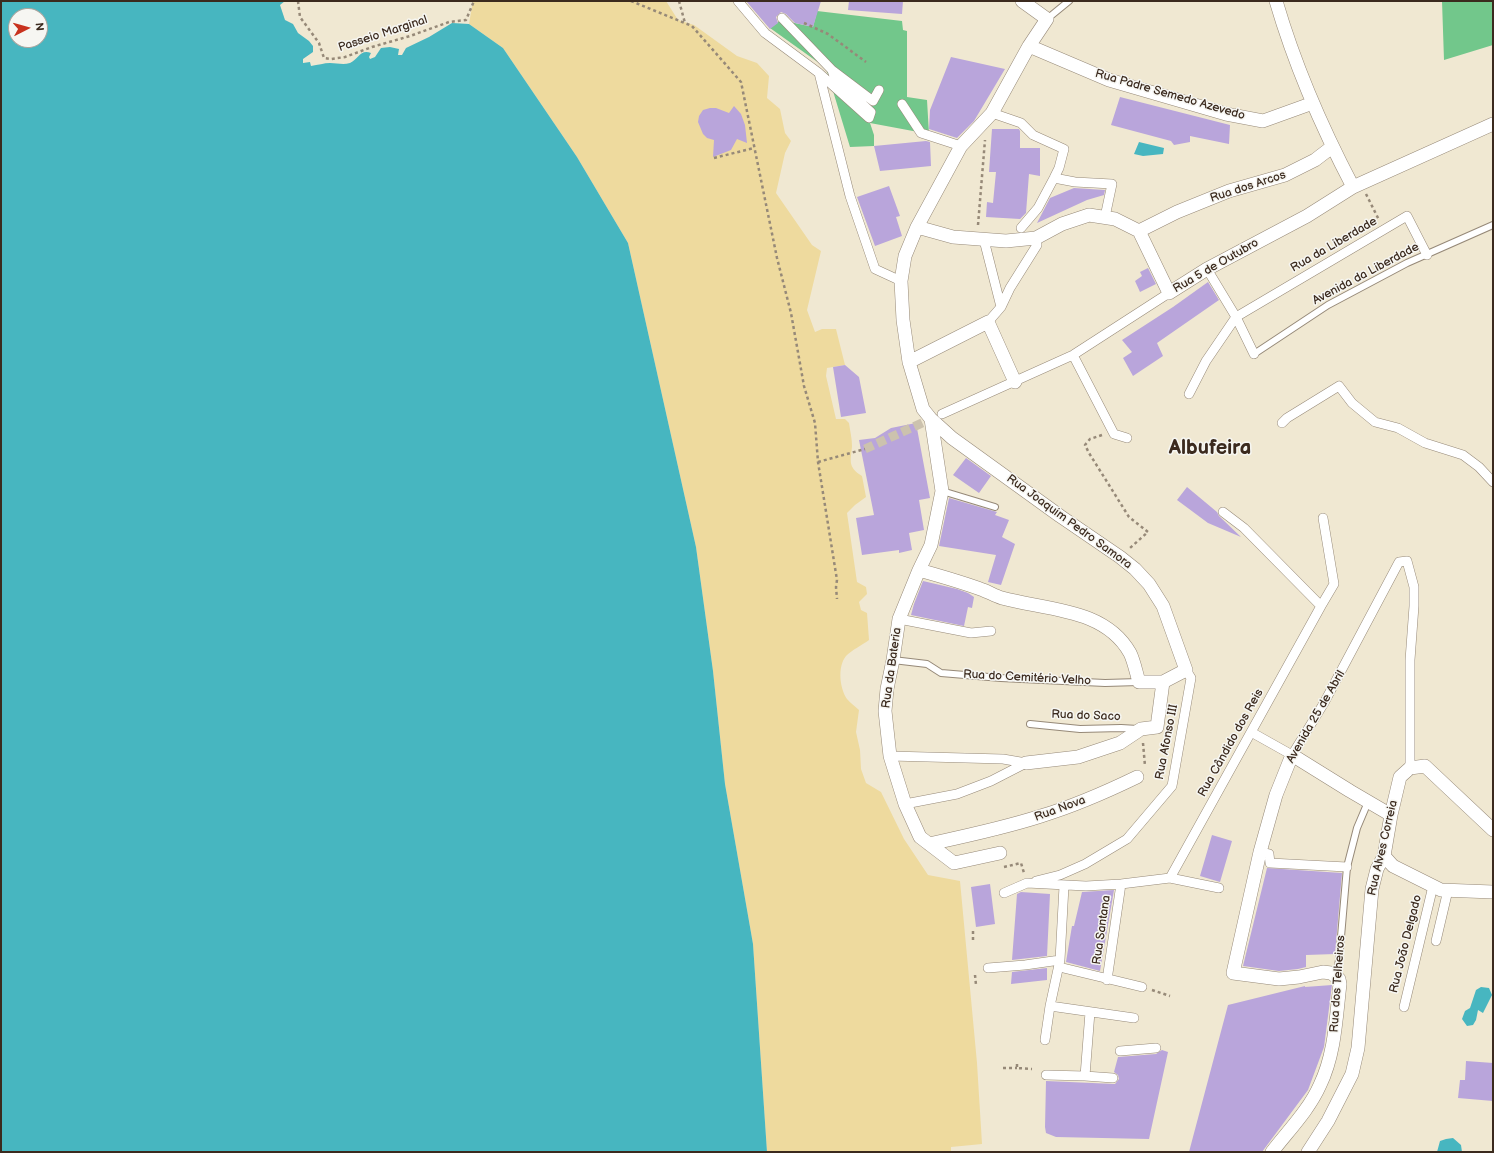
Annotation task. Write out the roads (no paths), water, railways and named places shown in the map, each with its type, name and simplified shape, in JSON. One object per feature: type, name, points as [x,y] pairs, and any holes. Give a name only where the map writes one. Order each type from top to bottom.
[{"type":"street","points":[[738,1],[765,33],[819,73],[869,118],[871,112],[836,79],[832,70]]},
{"type":"street","points":[[1022,1],[1047,19]]},
{"type":"street","points":[[1276,1],[1287,38],[1332,147],[1357,186]]},
{"type":"street","points":[[782,18],[832,70],[873,101],[879,90]]},
{"type":"street","name":"Rua da Bateria","points":[[1000,852],[954,863],[920,837],[905,804],[890,756],[885,711],[887,689],[899,619],[918,570],[931,545],[942,491],[932,414],[909,362],[903,320],[901,281],[905,256],[917,227],[962,146],[992,113],[1029,46],[1047,19]]},
{"type":"street","name":"Rua Padre Semedo Azevedo","points":[[1029,46],[1109,80],[1226,114],[1263,120],[1313,103]]},
{"type":"street","points":[[819,73],[850,196],[875,269],[901,281]]},
{"type":"street","points":[[902,104],[921,133],[962,146]]},
{"type":"street","points":[[992,113],[1021,123],[1033,135],[1064,149],[1059,168],[1038,208],[1021,228]]},
{"type":"street","name":"Rua 5 de Outubro","points":[[932,414],[1015,382],[1073,355],[1207,269],[1307,216],[1357,186],[1493,124]]},
{"type":"street","name":"Rua dos Arcos","points":[[1139,231],[1177,212],[1229,191],[1286,175],[1315,160],[1332,147]]},
{"type":"street","points":[[1054,178],[1075,182],[1112,184],[1105,217]]},
{"type":"street","points":[[917,227],[953,238],[1006,241],[1036,238],[1062,224],[1089,215],[1115,219],[1139,231],[1169,293]]},
{"type":"street","name":"Rua da Liberdade","points":[[1236,317],[1407,216],[1427,255]]},
{"type":"street","points":[[909,362],[988,322],[1001,307],[1010,288],[1037,245],[1036,238]]},
{"type":"street","points":[[980,239],[1001,307]]},
{"type":"street","points":[[1207,269],[1236,317],[1254,354]]},
{"type":"street","points":[[1189,394],[1206,361],[1236,317]]},
{"type":"street","points":[[988,322],[1015,382]]},
{"type":"street","points":[[1073,355],[1114,434],[1127,438]]},
{"type":"street","points":[[1282,423],[1287,418],[1339,386],[1352,403],[1375,422],[1398,428],[1425,443],[1463,455],[1479,467],[1493,482]]},
{"type":"street","name":"Rua Joaquim Pedro Samora","points":[[932,414],[952,438],[1135,569],[1149,584],[1163,606],[1186,670]]},
{"type":"street","points":[[1223,512],[1244,528],[1320,606]]},
{"type":"street","name":"Rua Cândido dos Reis","points":[[1170,878],[1320,606],[1334,584],[1324,518]]},
{"type":"street","name":"Avenida 25 de Abril","points":[[1336,976],[1331,973],[1323,972],[1279,979],[1232,973],[1260,852],[1276,795],[1292,755],[1324,703],[1403,561],[1414,587],[1410,660],[1410,768]]},
{"type":"street","points":[[918,570],[983,590],[1001,598],[1081,615],[1099,622],[1115,635],[1130,654],[1139,682]]},
{"type":"street","points":[[899,619],[971,633],[991,631]]},
{"type":"street","points":[[890,756],[1003,759],[1026,763],[1078,757],[1120,743],[1157,727],[1163,682],[1186,670]]},
{"type":"street","name":"Rua Afonso III","points":[[1004,893],[1027,883],[1060,875],[1084,864],[1127,839],[1172,786],[1191,678],[1186,670]]},
{"type":"street","name":"Rua do Cemitério Velho","points":[[1139,682],[1163,682]]},
{"type":"street","points":[[1251,732],[1391,815]]},
{"type":"street","points":[[905,804],[957,794],[992,781],[1026,763]]},
{"type":"street","points":[[1410,768],[1425,766],[1493,830]]},
{"type":"street","name":"Rua Alves Correia","points":[[1308,1152],[1328,1121],[1352,1074],[1358,1048],[1372,889],[1377,869],[1384,856],[1391,815],[1400,777],[1410,768]]},
{"type":"street","name":"Rua Nova","points":[[929,844],[983,832],[1042,816],[1110,790],[1137,777]]},
{"type":"street","points":[[1260,852],[1269,854],[1270,864],[1347,867]]},
{"type":"street","points":[[1384,856],[1393,866],[1440,890],[1493,892]]},
{"type":"street","points":[[1027,883],[1086,886],[1121,884],[1170,878],[1219,888]]},
{"type":"street","name":"Rua Santana","points":[[1107,980],[1121,884]]},
{"type":"street","points":[[1045,1040],[1050,1006],[1059,964],[1064,886]]},
{"type":"street","name":"Rua João Delgado","points":[[1404,1007],[1433,886]]},
{"type":"street","points":[[1436,942],[1448,890]]},
{"type":"street","points":[[988,968],[1059,964],[1107,980],[1142,987]]},
{"type":"street","name":"Rua dos Telheiros","points":[[1272,1152],[1307,1107],[1320,1086],[1329,1062],[1340,984],[1339,979],[1336,976]]},
{"type":"street","points":[[1050,1006],[1134,1018]]},
{"type":"street","points":[[1085,1076],[1090,1012]]},
{"type":"street","points":[[1120,1051],[1156,1048]]},
{"type":"street","points":[[1046,1075],[1113,1078]]},
{"type":"lane","points":[[1047,19],[1069,1]]},
{"type":"lane","name":"Avenida da Liberdade","points":[[1254,354],[1328,305],[1407,263],[1493,225]]},
{"type":"lane","points":[[942,491],[995,507]]},
{"type":"lane","name":"Rua do Cemitério Velho","points":[[893,660],[927,664],[941,673],[1001,678],[1139,682]]},
{"type":"lane","name":"Rua do Saco","points":[[1030,724],[1080,729],[1121,728],[1142,733]]},
{"type":"lane","name":"Rua dos Telheiros","points":[[1336,976],[1340,953],[1347,867],[1357,828],[1369,801]]},
{"type":"water","points":[[1,1],[285,1],[280,5],[285,20],[293,24],[298,33],[313,46],[313,52],[303,59],[303,63],[310,62],[311,66],[328,63],[350,63],[364,52],[371,53],[369,57],[370,59],[375,57],[381,48],[390,47],[399,49],[398,55],[402,55],[406,48],[429,37],[452,23],[469,24],[503,48],[577,157],[628,243],[696,547],[713,671],[725,784],[753,944],[767,1152],[1,1152]]},
{"type":"water","points":[[1139,142],[1164,148],[1163,154],[1143,156],[1134,154]]},
{"type":"water","points":[[1481,987],[1489,988],[1492,995],[1483,1013],[1478,1010],[1476,1020],[1473,1025],[1467,1026],[1462,1019],[1465,1011],[1470,1008],[1476,990]]},
{"type":"water","points":[[1453,1138],[1461,1145],[1462,1152],[1437,1152],[1440,1141]]},
{"type":"tunnel","points":[[865,449],[935,417]]},
{"type":"district","name":"Albufeira","points":[[1210,449]]}]
